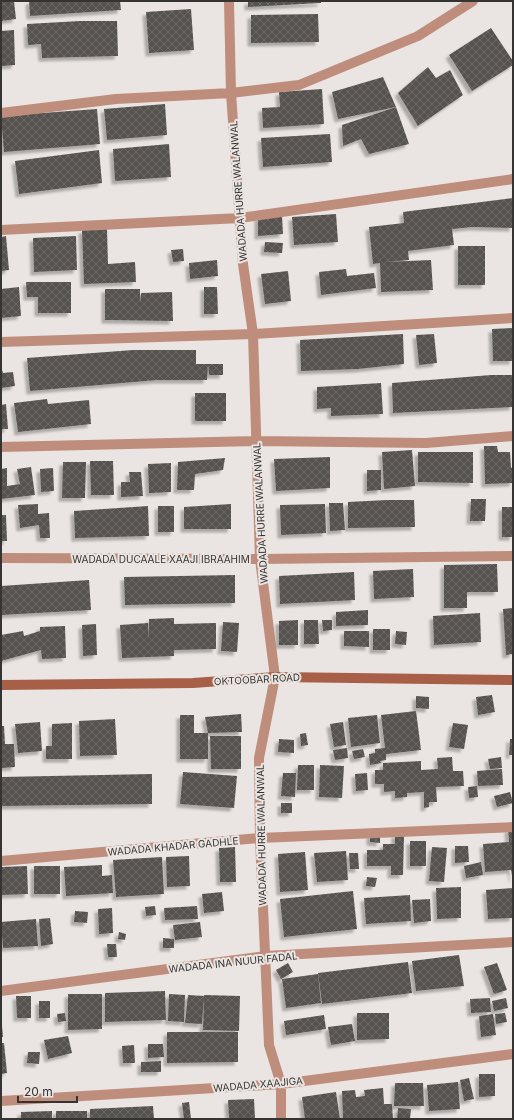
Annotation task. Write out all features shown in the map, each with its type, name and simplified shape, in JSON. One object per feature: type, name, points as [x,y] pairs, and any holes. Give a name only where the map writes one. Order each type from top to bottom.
[{"type":"street","name":"WADADA HURRE WALANWAL","points":[[230,1],[232,92],[243,264],[253,334],[260,559],[274,677],[259,758],[260,838],[269,1045],[281,1084],[281,1119]]},
{"type":"street","points":[[1,113],[116,99],[232,92],[299,85],[418,36],[468,2]]},
{"type":"street","points":[[1,230],[240,218],[513,178]]},
{"type":"street","points":[[1,342],[253,334],[513,318]]},
{"type":"street","points":[[1,447],[257,441],[426,443],[513,436]]},
{"type":"street","name":"WADADA DUCAALE XAAJI IBRAAHIM","points":[[1,558],[260,559],[513,556]]},
{"type":"street","name":"OKTOOBAR ROAD","points":[[1,685],[193,683],[274,677],[513,680]]},
{"type":"street","name":"WADADA KHADAR GADHLE","points":[[1,861],[260,838],[513,827]]},
{"type":"street","name":"WADADA INA NUUR FADAL","points":[[1,991],[266,956],[513,942]]},
{"type":"street","name":"WADADA XAAJIGA","points":[[1,1101],[281,1084],[513,1054]]},
{"type":"building","points":[[1,1],[14,1],[16,19],[1,21]]},
{"type":"building","points":[[29,1],[120,1],[121,10],[30,16]]},
{"type":"building","points":[[248,1],[321,1],[321,3],[248,7]]},
{"type":"building","points":[[191,9],[194,50],[149,53],[146,12]]},
{"type":"building","points":[[318,14],[319,42],[251,43],[251,15]]},
{"type":"building","points":[[80,21],[117,21],[118,56],[42,58],[41,44],[28,45],[27,24]]},
{"type":"building","points":[[491,28],[513,61],[513,65],[472,91],[449,55]]},
{"type":"building","points":[[14,30],[15,65],[1,66],[1,31]]},
{"type":"building","points":[[428,67],[436,78],[450,70],[463,95],[418,126],[398,93]]},
{"type":"building","points":[[383,77],[396,107],[338,119],[332,92]]},
{"type":"building","points":[[322,89],[324,124],[263,128],[262,108],[280,107],[279,92]]},
{"type":"building","points":[[165,104],[167,135],[107,140],[104,109]]},
{"type":"building","points":[[396,107],[409,144],[369,154],[361,139],[343,146],[342,125]]},
{"type":"building","points":[[97,109],[100,144],[4,152],[1,116]]},
{"type":"building","points":[[330,134],[332,162],[263,167],[261,138]]},
{"type":"building","points":[[169,144],[171,177],[115,181],[113,149]]},
{"type":"building","points":[[99,150],[102,183],[19,194],[15,161]]},
{"type":"building","points":[[513,198],[513,228],[472,227],[452,229],[454,245],[408,251],[409,260],[385,262],[431,260],[433,290],[381,292],[380,263],[373,264],[369,227],[404,223],[403,212]]},
{"type":"building","points":[[336,214],[338,242],[294,245],[292,217]]},
{"type":"building","points":[[282,216],[283,234],[258,236],[258,217]]},
{"type":"building","points":[[107,229],[108,264],[135,262],[136,282],[84,284],[82,230]]},
{"type":"building","points":[[6,236],[9,270],[1,271],[1,237]]},
{"type":"building","points":[[76,236],[77,270],[34,272],[33,238]]},
{"type":"building","points":[[265,242],[283,243],[282,253],[264,252]]},
{"type":"building","points":[[458,246],[485,246],[485,285],[458,285]]},
{"type":"building","points":[[183,249],[184,261],[173,262],[171,250]]},
{"type":"building","points":[[217,260],[218,276],[190,279],[189,263]]},
{"type":"building","points":[[346,269],[347,276],[374,273],[376,288],[321,295],[319,272]]},
{"type":"building","points":[[288,271],[291,301],[265,304],[261,274]]},
{"type":"building","points":[[26,282],[71,282],[71,313],[38,313],[38,297],[27,297]]},
{"type":"building","points":[[19,287],[21,316],[1,318],[1,289]]},
{"type":"building","points":[[204,287],[217,287],[218,314],[204,314]]},
{"type":"building","points":[[105,289],[140,289],[140,303],[141,293],[172,292],[173,321],[105,320]]},
{"type":"building","points":[[513,328],[513,361],[493,361],[492,329]]},
{"type":"building","points":[[403,334],[404,364],[358,369],[301,371],[300,340]]},
{"type":"building","points":[[434,334],[437,363],[419,365],[416,335]]},
{"type":"building","points":[[133,350],[196,350],[196,364],[223,364],[223,375],[209,375],[208,365],[207,380],[157,380],[30,391],[27,358]]},
{"type":"building","points":[[1,367],[3,373],[13,372],[15,386],[1,388]]},
{"type":"building","points":[[491,375],[513,375],[513,407],[393,413],[392,383]]},
{"type":"building","points":[[381,383],[383,414],[331,416],[331,408],[317,409],[317,387]]},
{"type":"building","points":[[195,393],[226,393],[226,421],[195,421]]},
{"type":"building","points":[[47,399],[48,404],[89,400],[91,424],[18,432],[14,403]]},
{"type":"building","points":[[6,404],[8,429],[1,429],[1,405]]},
{"type":"building","points":[[484,446],[497,446],[498,452],[510,452],[511,468],[513,467],[513,483],[485,484]]},
{"type":"building","points":[[412,450],[415,486],[384,489],[382,452]]},
{"type":"building","points":[[418,452],[473,452],[473,483],[418,482]]},
{"type":"building","points":[[330,457],[330,488],[276,491],[274,459]]},
{"type":"building","points":[[225,458],[223,470],[195,474],[194,490],[177,490],[178,462]]},
{"type":"building","points":[[90,461],[113,461],[114,495],[91,495]]},
{"type":"building","points":[[63,462],[86,462],[85,498],[62,498]]},
{"type":"building","points":[[171,463],[171,492],[149,493],[148,464]]},
{"type":"building","points":[[31,467],[35,495],[1,499],[1,469],[7,468],[7,486],[20,484],[17,469]]},
{"type":"building","points":[[53,468],[54,491],[41,492],[40,469]]},
{"type":"building","points":[[367,470],[381,470],[381,490],[367,491]]},
{"type":"building","points":[[129,472],[141,472],[143,496],[121,497],[121,482],[130,482]]},
{"type":"building","points":[[471,499],[486,499],[485,521],[470,521]]},
{"type":"building","points":[[414,500],[415,527],[348,528],[348,502]]},
{"type":"building","points":[[329,503],[343,503],[345,530],[330,531]]},
{"type":"building","points":[[38,504],[38,514],[49,513],[50,538],[40,538],[39,525],[20,528],[18,505]]},
{"type":"building","points":[[231,504],[231,529],[184,529],[184,507]]},
{"type":"building","points":[[325,504],[326,533],[281,535],[280,505]]},
{"type":"building","points":[[148,506],[149,536],[75,538],[74,511]]},
{"type":"building","points":[[158,506],[174,506],[174,532],[158,532]]},
{"type":"building","points":[[502,507],[513,507],[513,537],[502,537]]},
{"type":"building","points":[[1,515],[6,515],[7,541],[1,541]]},
{"type":"building","points":[[497,564],[498,592],[467,592],[467,608],[444,608],[444,565]]},
{"type":"building","points":[[413,569],[414,597],[374,599],[373,571]]},
{"type":"building","points":[[354,572],[355,600],[280,604],[279,576]]},
{"type":"building","points":[[235,575],[235,603],[125,605],[124,577]]},
{"type":"building","points":[[89,580],[91,610],[1,615],[1,586]]},
{"type":"building","points":[[513,608],[513,654],[506,655],[503,609]]},
{"type":"building","points":[[368,610],[368,625],[336,626],[336,612]]},
{"type":"building","points":[[480,613],[481,642],[434,645],[433,616]]},
{"type":"building","points":[[174,618],[174,624],[216,623],[216,649],[174,650],[174,656],[122,658],[120,625],[148,623],[149,639],[149,619]]},
{"type":"building","points":[[298,620],[298,645],[279,645],[279,621]]},
{"type":"building","points":[[304,620],[318,620],[319,644],[304,644]]},
{"type":"building","points":[[322,620],[332,620],[332,630],[323,631]]},
{"type":"building","points":[[223,622],[239,623],[237,652],[221,651]]},
{"type":"building","points":[[96,624],[97,655],[83,656],[82,625]]},
{"type":"building","points":[[65,626],[66,658],[42,659],[41,650],[1,661],[1,635],[23,631],[24,636],[40,631],[40,627]]},
{"type":"building","points":[[373,629],[390,629],[390,650],[373,650]]},
{"type":"building","points":[[344,631],[369,631],[369,647],[344,646]]},
{"type":"building","points":[[396,631],[407,632],[406,645],[395,644]]},
{"type":"building","points":[[492,695],[495,712],[478,715],[476,697]]},
{"type":"building","points":[[416,696],[429,697],[429,709],[416,708]]},
{"type":"building","points":[[416,711],[421,750],[386,754],[386,760],[380,761],[381,763],[370,765],[369,754],[375,753],[375,749],[385,748],[381,715]]},
{"type":"building","points":[[241,714],[242,732],[208,733],[205,717]]},
{"type":"building","points":[[180,715],[194,715],[194,733],[208,733],[208,759],[180,759]]},
{"type":"building","points":[[377,715],[380,743],[351,747],[348,718]]},
{"type":"building","points":[[115,719],[117,755],[80,756],[79,721]]},
{"type":"building","points":[[40,722],[42,751],[18,753],[15,724]]},
{"type":"building","points":[[343,722],[346,745],[334,747],[330,724]]},
{"type":"building","points":[[72,723],[72,759],[46,759],[46,746],[52,746],[52,724]]},
{"type":"building","points":[[453,723],[468,725],[464,749],[449,747]]},
{"type":"building","points":[[1,726],[4,726],[5,744],[14,744],[15,767],[1,768]]},
{"type":"building","points":[[306,733],[308,745],[301,746],[300,734]]},
{"type":"building","points":[[210,736],[241,736],[241,769],[211,769]]},
{"type":"building","points":[[279,739],[294,740],[294,753],[278,752]]},
{"type":"building","points":[[510,739],[513,739],[513,755],[509,755]]},
{"type":"building","points":[[347,748],[348,758],[335,760],[333,750]]},
{"type":"building","points":[[363,749],[365,757],[354,759],[352,751]]},
{"type":"building","points":[[452,757],[453,771],[463,771],[464,786],[436,787],[437,802],[429,802],[429,807],[424,808],[424,792],[407,793],[407,797],[395,798],[395,791],[384,792],[384,784],[375,784],[375,770],[383,770],[383,763],[421,761],[421,770],[438,769],[437,758]]},
{"type":"building","points":[[501,757],[502,768],[490,769],[488,759]]},
{"type":"building","points":[[298,765],[314,765],[314,790],[297,790]]},
{"type":"building","points":[[320,765],[344,766],[342,798],[319,797]]},
{"type":"building","points":[[502,769],[503,785],[478,786],[477,771]]},
{"type":"building","points":[[183,772],[237,776],[234,808],[180,804]]},
{"type":"building","points":[[283,773],[296,773],[295,797],[281,796]]},
{"type":"building","points":[[367,773],[368,790],[356,791],[355,774]]},
{"type":"building","points":[[152,774],[152,804],[1,806],[1,777]]},
{"type":"building","points":[[477,786],[478,797],[469,798],[468,787]]},
{"type":"building","points":[[510,792],[513,803],[497,807],[494,796]]},
{"type":"building","points":[[281,803],[292,803],[292,813],[281,813]]},
{"type":"building","points":[[508,829],[513,829],[513,881],[511,870],[485,872],[483,844],[509,842]]},
{"type":"building","points":[[370,834],[380,834],[380,843],[370,842]]},
{"type":"building","points":[[395,834],[404,835],[403,875],[391,875],[391,866],[367,866],[367,850],[383,850],[383,844],[395,844]]},
{"type":"building","points":[[410,841],[426,841],[426,866],[410,866]]},
{"type":"building","points":[[455,846],[468,846],[469,862],[455,863]]},
{"type":"building","points":[[235,847],[236,882],[220,882],[219,848]]},
{"type":"building","points":[[432,847],[447,848],[444,882],[429,881]]},
{"type":"building","points":[[346,851],[348,880],[317,882],[314,853]]},
{"type":"building","points":[[305,852],[308,890],[280,892],[278,854]]},
{"type":"building","points":[[349,853],[358,853],[359,869],[350,869]]},
{"type":"building","points":[[189,856],[190,886],[167,887],[166,857]]},
{"type":"building","points":[[162,857],[164,894],[116,897],[113,860]]},
{"type":"building","points":[[481,862],[483,875],[466,878],[464,866]]},
{"type":"building","points":[[102,865],[102,876],[112,875],[113,893],[66,896],[64,867]]},
{"type":"building","points":[[27,866],[28,894],[1,895],[1,867]]},
{"type":"building","points":[[34,866],[60,866],[60,894],[34,894]]},
{"type":"building","points":[[367,877],[377,878],[375,887],[366,886]]},
{"type":"building","points":[[461,887],[461,918],[437,919],[436,888]]},
{"type":"building","points":[[513,888],[513,918],[488,919],[486,890]]},
{"type":"building","points":[[353,891],[357,929],[284,937],[280,899]]},
{"type":"building","points":[[222,892],[224,911],[204,913],[202,894]]},
{"type":"building","points":[[410,895],[411,921],[366,924],[364,898]]},
{"type":"building","points":[[430,899],[431,921],[414,923],[412,900]]},
{"type":"building","points":[[155,906],[156,915],[146,916],[145,907]]},
{"type":"building","points":[[197,906],[198,919],[165,920],[164,908]]},
{"type":"building","points":[[112,908],[113,933],[99,934],[98,909]]},
{"type":"building","points":[[75,911],[88,912],[87,923],[74,922]]},
{"type":"building","points":[[50,918],[53,944],[41,946],[39,919]]},
{"type":"building","points":[[36,919],[38,946],[3,948],[1,922]]},
{"type":"building","points":[[200,922],[202,937],[175,940],[173,925]]},
{"type":"building","points":[[119,932],[126,934],[125,940],[118,939]]},
{"type":"building","points":[[163,938],[174,939],[174,948],[163,948]]},
{"type":"building","points":[[107,944],[116,944],[117,957],[108,957]]},
{"type":"building","points":[[459,955],[464,986],[416,991],[412,961]]},
{"type":"building","points":[[408,962],[412,993],[322,1004],[318,973]]},
{"type":"building","points":[[288,963],[293,972],[281,979],[276,970]]},
{"type":"building","points":[[497,963],[507,990],[494,994],[484,967]]},
{"type":"building","points":[[318,974],[321,1003],[286,1008],[282,979]]},
{"type":"building","points":[[165,991],[166,1020],[105,1022],[105,993]]},
{"type":"building","points":[[68,994],[102,994],[102,1029],[68,1030]]},
{"type":"building","points":[[169,994],[185,995],[184,1022],[168,1021]]},
{"type":"building","points":[[188,995],[204,996],[202,1024],[185,1023]]},
{"type":"building","points":[[204,995],[240,996],[239,1031],[203,1030]]},
{"type":"building","points":[[16,996],[31,996],[31,1018],[17,1018]]},
{"type":"building","points":[[490,998],[491,1012],[471,1013],[470,999]]},
{"type":"building","points":[[506,998],[508,1008],[494,1011],[492,1001]]},
{"type":"building","points":[[39,1001],[50,1001],[50,1018],[39,1018]]},
{"type":"building","points":[[65,1013],[66,1021],[58,1022],[57,1014]]},
{"type":"building","points":[[357,1013],[389,1013],[389,1039],[357,1040]]},
{"type":"building","points":[[505,1013],[507,1022],[496,1024],[495,1014]]},
{"type":"building","points":[[493,1014],[496,1035],[481,1037],[479,1016]]},
{"type":"building","points":[[324,1015],[326,1029],[286,1035],[284,1021]]},
{"type":"building","points":[[352,1024],[355,1041],[331,1045],[328,1027]]},
{"type":"building","points":[[2,1026],[3,1037],[1,1037]]},
{"type":"building","points":[[167,1032],[238,1032],[238,1062],[167,1063]]},
{"type":"building","points":[[68,1036],[72,1053],[48,1059],[44,1040]]},
{"type":"building","points":[[1,1043],[4,1043],[7,1073],[1,1074]]},
{"type":"building","points":[[148,1044],[163,1044],[164,1057],[148,1058]]},
{"type":"building","points":[[134,1045],[135,1063],[123,1063],[122,1046]]},
{"type":"building","points":[[28,1052],[40,1052],[39,1064],[27,1063]]},
{"type":"building","points":[[161,1061],[161,1072],[141,1072],[141,1062]]},
{"type":"building","points":[[479,1074],[495,1074],[495,1096],[479,1097]]},
{"type":"building","points":[[469,1078],[474,1099],[464,1101],[460,1080]]},
{"type":"building","points":[[458,1082],[460,1109],[429,1111],[427,1085]]},
{"type":"building","points":[[395,1083],[423,1083],[424,1106],[394,1106]]},
{"type":"building","points":[[383,1088],[384,1104],[392,1104],[393,1119],[343,1119],[342,1091],[355,1090],[356,1097],[365,1096],[364,1090]]},
{"type":"building","points":[[336,1092],[340,1119],[305,1119],[302,1097]]},
{"type":"building","points":[[254,1099],[255,1119],[229,1119],[228,1100]]},
{"type":"building","points":[[189,1102],[191,1119],[184,1119],[182,1103]]},
{"type":"building","points":[[153,1106],[154,1119],[90,1119],[90,1109]]},
{"type":"building","points":[[398,1108],[411,1109],[410,1119],[397,1119]]},
{"type":"building","points":[[52,1111],[52,1119],[21,1119],[21,1112]]},
{"type":"building","points":[[56,1111],[87,1111],[87,1119],[56,1119]]}]
